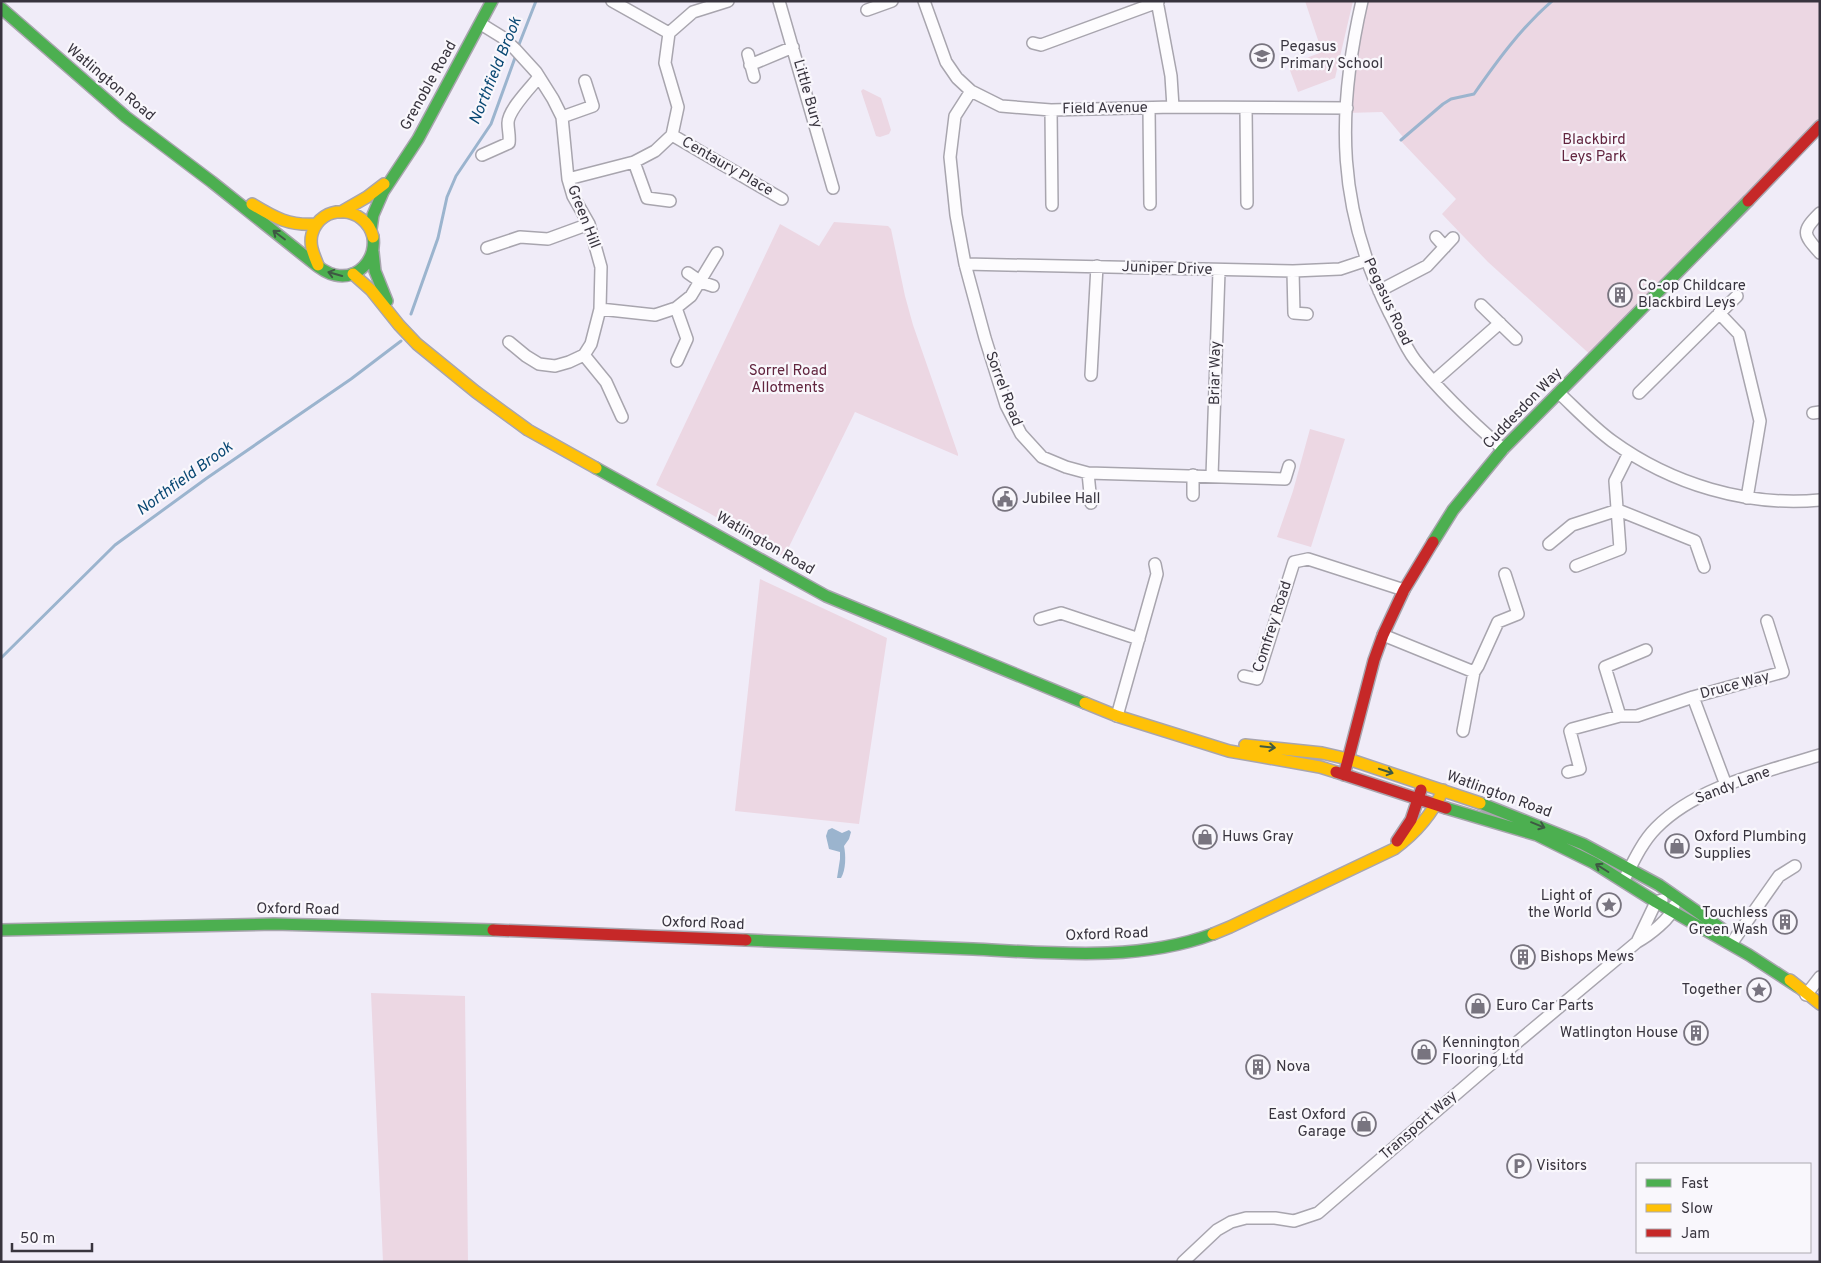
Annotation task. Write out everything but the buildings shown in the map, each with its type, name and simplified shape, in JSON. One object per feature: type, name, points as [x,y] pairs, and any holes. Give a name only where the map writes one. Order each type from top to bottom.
[{"type":"main road","name":"Grenoble Road","points":[[371,229],[372,215],[377,200],[387,182],[400,167],[418,139],[492,1]]},
{"type":"main road","name":"Watlington Road","points":[[1,8],[146,134],[203,175],[318,265]]},
{"type":"main road","name":"Cuddesdon Way","points":[[1344,775],[1374,660],[1383,635],[1404,590],[1453,510],[1503,450],[1820,126]]},
{"type":"main road","name":"Watlington Road","points":[[203,175],[264,212],[288,224],[300,226],[317,224]]},
{"type":"main road","name":"Grenoble Road","points":[[341,212],[387,182]]},
{"type":"main road","points":[[341,212],[355,214],[364,220],[371,229],[374,240],[370,261],[353,274],[342,276],[330,274],[318,265],[312,255],[310,242],[313,229],[317,224],[321,219],[333,213],[341,212]]},
{"type":"main road","name":"Watlington Road","points":[[373,252],[381,288],[399,325]]},
{"type":"main road","name":"Watlington Road","points":[[353,274],[371,290],[417,344],[476,392],[528,430],[702,526],[776,570],[835,600],[1117,716],[1228,751],[1320,767],[1537,835],[1589,860],[1673,912],[1733,941]]},
{"type":"main road","name":"Watlington Road","points":[[1151,727],[1231,743],[1322,753],[1348,759],[1490,806],[1583,844],[1675,896],[1820,1004]]},
{"type":"main road","name":"Oxford Road","points":[[1384,855],[1411,820],[1423,783]]},
{"type":"main road","name":"Oxford Road","points":[[1,930],[274,924],[384,926],[1011,951],[1106,953],[1146,951],[1193,941],[1230,926],[1384,855],[1404,844],[1423,824],[1438,805],[1443,790]]},
{"type":"street","points":[[612,1],[669,32]]},
{"type":"street","points":[[568,179],[634,162],[655,151],[672,135],[678,107],[665,63],[669,32],[693,12],[728,1]]},
{"type":"street","name":"Little Bury","points":[[779,1],[833,188]]},
{"type":"street","points":[[867,10],[892,1]]},
{"type":"street","name":"Field Avenue","points":[[924,1],[946,62],[956,78],[971,91],[1001,106],[1051,110],[1174,107],[1346,108]]},
{"type":"street","name":"Pegasus Road","points":[[1362,1],[1355,30],[1348,82],[1345,133],[1347,176],[1353,214],[1366,260],[1378,291],[1414,359],[1474,424],[1503,450]]},
{"type":"street","points":[[1033,43],[1041,45],[1158,2],[1171,76],[1174,107]]},
{"type":"street","name":"Green Hill","points":[[481,24],[515,49],[537,74],[562,117],[568,179],[573,196],[589,224],[601,267],[600,308],[592,344],[584,355]]},
{"type":"street","points":[[754,77],[749,59],[793,47]]},
{"type":"street","points":[[482,155],[509,144],[508,122],[512,111],[537,74]]},
{"type":"street","points":[[562,117],[593,106],[585,80]]},
{"type":"street","name":"Sorrel Road","points":[[971,91],[955,116],[950,157],[956,215],[965,264],[984,338],[1006,405],[1021,434],[1042,457],[1066,467],[1088,473],[1285,479],[1289,466]]},
{"type":"street","points":[[1149,108],[1150,204]]},
{"type":"street","points":[[1246,108],[1247,203]]},
{"type":"street","points":[[1051,110],[1052,205]]},
{"type":"street","name":"Centaury Place","points":[[672,135],[782,199]]},
{"type":"street","points":[[634,162],[647,198],[670,201]]},
{"type":"street","points":[[1820,213],[1807,226],[1805,232],[1808,239],[1820,253]]},
{"type":"street","points":[[487,248],[520,237],[548,239],[589,224]]},
{"type":"street","points":[[1436,237],[1444,247]]},
{"type":"street","points":[[1378,291],[1427,266],[1453,238]]},
{"type":"street","points":[[600,308],[655,315],[676,308],[690,296],[701,282],[717,253]]},
{"type":"street","name":"Juniper Drive","points":[[965,264],[1293,271],[1340,269],[1366,260]]},
{"type":"street","points":[[1091,375],[1097,266]]},
{"type":"street","name":"Briar Way","points":[[1212,476],[1219,270]]},
{"type":"street","points":[[1293,271],[1294,313],[1307,314]]},
{"type":"street","points":[[688,273],[701,282],[713,286]]},
{"type":"street","points":[[1639,393],[1737,296]]},
{"type":"street","points":[[1481,304],[1516,339]]},
{"type":"street","points":[[676,308],[687,339],[677,361]]},
{"type":"street","points":[[1719,313],[1739,334],[1760,421],[1747,498]]},
{"type":"street","points":[[1434,381],[1500,323]]},
{"type":"street","points":[[509,342],[539,364],[555,366],[584,355],[606,382],[622,417]]},
{"type":"street","points":[[1559,392],[1610,440],[1629,453],[1681,480],[1747,498],[1779,502],[1820,500]]},
{"type":"street","points":[[1576,566],[1620,549],[1615,481],[1629,453]]},
{"type":"street","points":[[1088,473],[1091,503]]},
{"type":"street","points":[[1192,475],[1193,495]]},
{"type":"street","points":[[1549,544],[1572,525],[1618,510],[1695,541],[1704,567]]},
{"type":"street","name":"Comfrey Road","points":[[1244,676],[1257,679],[1294,557],[1404,590]]},
{"type":"street","points":[[1117,716],[1158,574],[1155,564]]},
{"type":"street","points":[[1464,731],[1474,672],[1498,622],[1518,614],[1505,574]]},
{"type":"street","points":[[1040,619],[1060,613],[1139,638]]},
{"type":"street","name":"Druce Way","points":[[1568,772],[1585,768],[1570,731],[1620,716],[1637,716],[1693,697],[1783,672],[1767,621]]},
{"type":"street","points":[[1383,635],[1474,672]]},
{"type":"street","points":[[1620,716],[1605,666],[1646,650]]},
{"type":"street","name":"Druce Way","points":[[1693,697],[1726,785]]},
{"type":"street","name":"Sandy Lane","points":[[1624,881],[1645,843],[1656,828],[1667,818],[1697,798],[1726,785],[1820,755]]},
{"type":"street","points":[[1733,941],[1779,876],[1795,866]]},
{"type":"street","points":[[1656,902],[1675,896],[1673,912]]},
{"type":"street","name":"Transport Way","points":[[1637,942],[1656,902]]},
{"type":"street","name":"Transport Way","points":[[1184,1262],[1216,1230],[1231,1222],[1246,1218],[1275,1218],[1294,1221],[1318,1213],[1637,942],[1648,937],[1673,912]]},
{"type":"street","points":[[1802,991],[1820,977]]},
{"type":"green space","points":[[1305,1],[1353,1],[1335,78],[1298,92],[1288,65],[1322,52]]},
{"type":"green space","name":"Blackbird Leys Park","points":[[1362,1],[1820,1],[1820,126],[1594,358],[1488,262],[1442,214],[1456,199],[1400,140],[1403,137],[1382,112],[1346,113]]},
{"type":"green space","points":[[863,89],[881,98],[891,130],[889,134],[880,137],[876,136],[861,91]]},
{"type":"green space","name":"Sorrel Road Allotments","points":[[834,222],[888,226],[891,229],[913,325],[958,456],[855,412],[784,557],[709,513],[656,485],[780,224],[819,246]]},
{"type":"green space","points":[[1310,429],[1345,439],[1311,547],[1277,537],[1293,491]]},
{"type":"green space","points":[[760,579],[887,638],[859,824],[735,811]]},
{"type":"green space","points":[[371,993],[465,996],[468,1262],[383,1262]]},
{"type":"water","points":[[832,828],[842,833],[849,830],[851,832],[844,846],[845,862],[841,878],[837,878],[840,852],[829,849],[826,836],[828,830]]},
{"type":"waterway","name":"Northfield Brook","points":[[518,47],[536,1]]},
{"type":"waterway","points":[[1401,140],[1443,104],[1451,99],[1474,94],[1520,34],[1552,1]]},
{"type":"waterway","name":"Northfield Brook","points":[[411,314],[438,238],[447,197],[456,176],[491,124],[516,55]]},
{"type":"waterway","name":"Northfield Brook","points":[[1,658],[115,545],[207,478],[351,379],[401,341]]},
{"type":"traffic: fast","points":[[371,229],[373,215],[383,192],[418,139],[492,1]]},
{"type":"traffic: fast","points":[[1,8],[126,117],[212,182],[322,270],[343,276],[358,271],[364,266],[372,253],[373,237]]},
{"type":"traffic: fast","points":[[1433,542],[1453,510],[1503,449],[1748,201]]},
{"type":"traffic: fast","points":[[373,252],[375,271],[387,301]]},
{"type":"traffic: fast","points":[[596,468],[826,596],[1085,703]]},
{"type":"traffic: fast","points":[[1480,803],[1583,844],[1659,885],[1722,929]]},
{"type":"traffic: fast","points":[[1446,808],[1537,835],[1594,863],[1656,902],[1749,955],[1798,987]]},
{"type":"traffic: fast","points":[[1,930],[274,924],[493,930]]},
{"type":"traffic: fast","points":[[746,940],[1094,954],[1155,949],[1213,934]]},
{"type":"traffic: slow","points":[[341,212],[367,197],[384,184]]},
{"type":"traffic: slow","points":[[252,204],[283,220],[298,224],[317,224]]},
{"type":"traffic: slow","points":[[318,265],[312,250],[311,238],[317,224],[324,217],[333,213],[353,214],[362,219],[369,227],[373,237]]},
{"type":"traffic: slow","points":[[353,274],[371,290],[417,344],[476,392],[528,430],[596,468]]},
{"type":"traffic: slow","points":[[1085,703],[1117,716],[1229,751],[1320,767],[1336,772]]},
{"type":"traffic: slow","points":[[1245,745],[1322,753],[1348,759],[1480,803]]},
{"type":"traffic: slow","points":[[1213,934],[1394,849],[1423,823],[1434,808],[1443,790]]},
{"type":"traffic: slow","points":[[1790,980],[1820,1004]]},
{"type":"traffic: jam","points":[[1748,201],[1820,126]]},
{"type":"traffic: jam","points":[[1344,775],[1374,660],[1383,635],[1404,590],[1433,542]]},
{"type":"traffic: jam","points":[[1336,772],[1446,808]]},
{"type":"traffic: jam","points":[[1397,841],[1411,820],[1421,790]]},
{"type":"traffic: jam","points":[[493,930],[746,940]]},
{"type":"place","name":"Pegasus Primary School","points":[[1262,56]]},
{"type":"place","name":"Co-op Childcare Blackbird Leys","points":[[1620,295]]},
{"type":"place","name":"Jubilee Hall","points":[[1005,499]]},
{"type":"place","name":"Huws Gray","points":[[1205,837]]},
{"type":"place","name":"Oxford Plumbing Supplies","points":[[1677,846]]},
{"type":"place","name":"Light of the World","points":[[1609,905]]},
{"type":"place","name":"Touchless Green Wash","points":[[1785,922]]},
{"type":"place","name":"Bishops Mews","points":[[1523,957]]},
{"type":"place","name":"Together","points":[[1759,990]]},
{"type":"place","name":"Euro Car Parts","points":[[1478,1006]]},
{"type":"place","name":"Watlington House","points":[[1696,1033]]},
{"type":"place","name":"Kennington Flooring Ltd","points":[[1424,1052]]},
{"type":"place","name":"Nova","points":[[1258,1067]]},
{"type":"place","name":"East Oxford Garage","points":[[1364,1124]]},
{"type":"place","name":"Visitors","points":[[1519,1166]]}]
